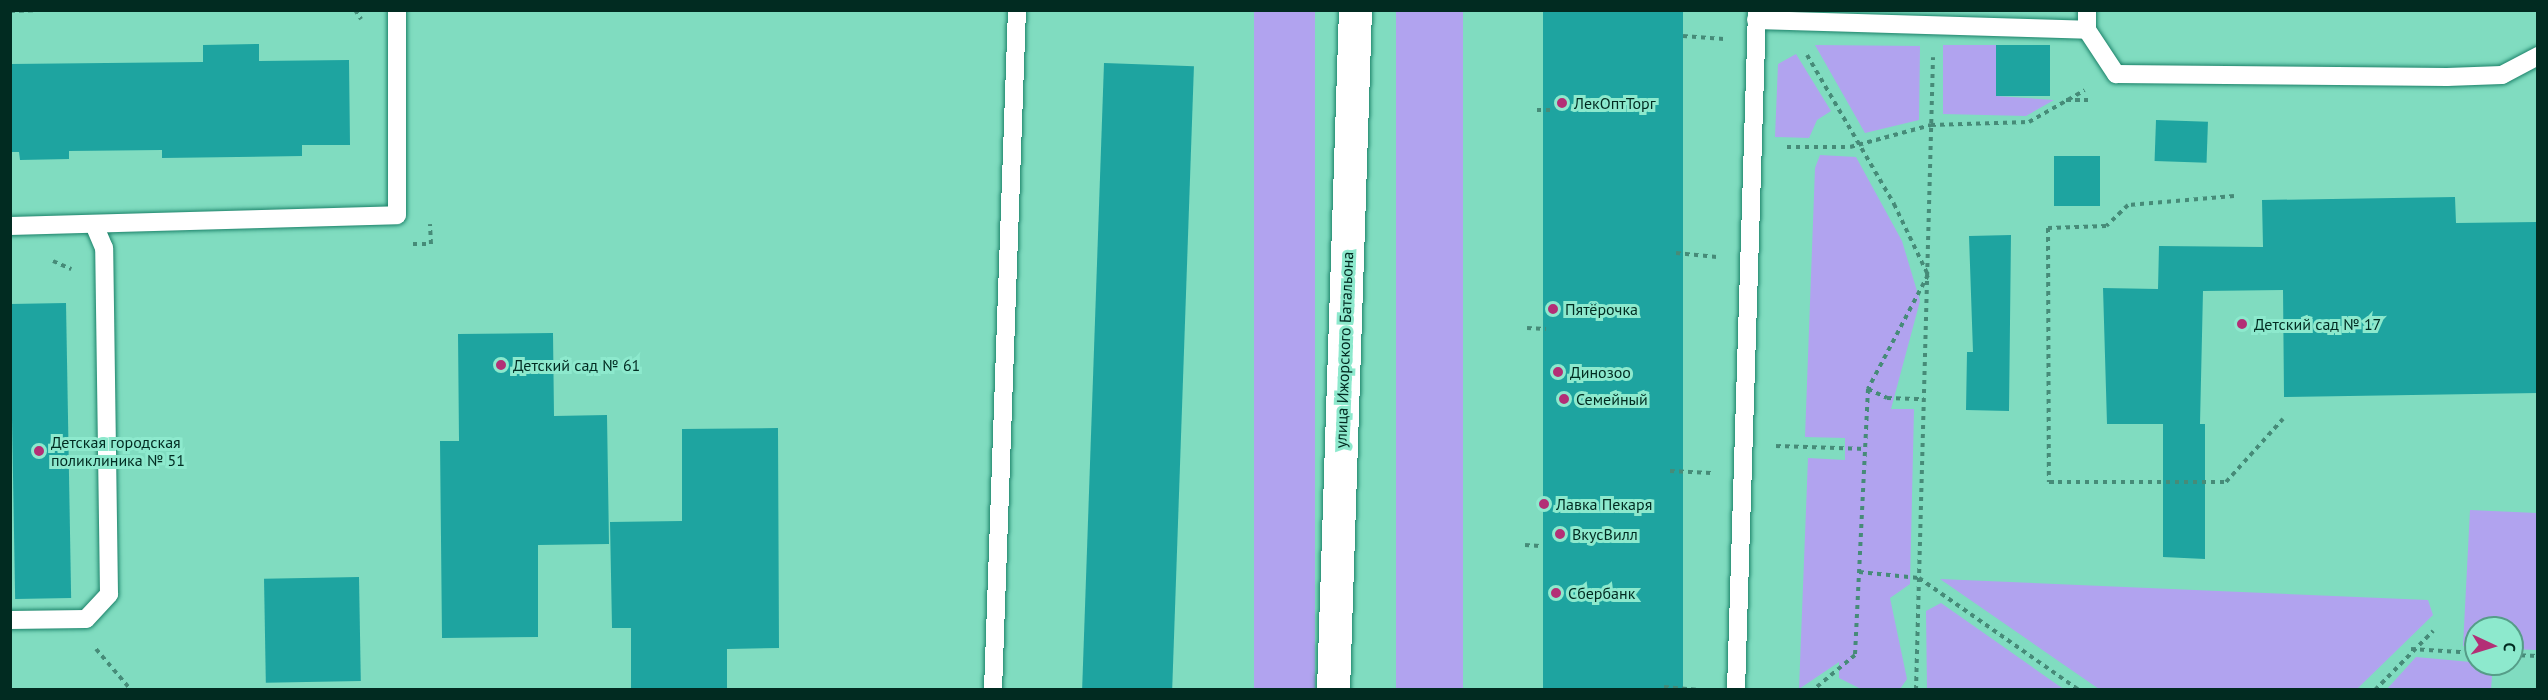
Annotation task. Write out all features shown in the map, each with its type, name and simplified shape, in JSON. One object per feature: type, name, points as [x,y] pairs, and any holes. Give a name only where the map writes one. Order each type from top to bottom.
[{"type":"street","name":"улица Ижорского Батальона","points":[[1334,690],[1355,10]]},
{"type":"lane","points":[[10,226],[397,215],[397,10]]},
{"type":"lane","points":[[993,690],[1017,10]]},
{"type":"lane","points":[[2087,10],[2086,30],[2116,74],[2447,77],[2502,75],[2538,56]]},
{"type":"lane","points":[[1736,690],[1757,15],[1788,21],[2086,30]]},
{"type":"lane","points":[[10,620],[86,619],[109,594],[104,248],[94,225]]},
{"type":"path","points":[[10,11],[35,10]]},
{"type":"path","points":[[356,11],[367,29]]},
{"type":"path","points":[[1788,21],[1858,143],[1928,275]]},
{"type":"path","points":[[1916,690],[1934,25]]},
{"type":"path","points":[[1683,36],[1733,40]]},
{"type":"path","points":[[1753,147],[1850,147],[1931,125],[2029,122],[2116,74]]},
{"type":"path","points":[[1537,110],[1552,110]]},
{"type":"path","points":[[2235,196],[2128,205],[2106,226],[2048,228],[2049,482],[2226,482],[2283,419]]},
{"type":"path","points":[[1676,253],[1725,257]]},
{"type":"path","points":[[1813,690],[1855,655],[1868,389],[1928,275]]},
{"type":"path","points":[[1527,328],[1546,329]]},
{"type":"path","points":[[1868,389],[1887,398],[1924,399]]},
{"type":"path","points":[[1744,445],[1866,448]]},
{"type":"path","points":[[1670,471],[1718,473]]},
{"type":"path","points":[[1525,545],[1540,546]]},
{"type":"path","points":[[1860,572],[1919,578],[2079,690]]},
{"type":"path","points":[[2375,690],[2411,649],[2433,631]]},
{"type":"path","points":[[2411,649],[2464,651]]},
{"type":"path","points":[[1664,687],[1699,690]]},
{"type":"shaded area","points":[[1254,11],[1315,11],[1315,689],[1254,689]]},
{"type":"shaded area","points":[[1396,11],[1463,11],[1463,689],[1396,689]]},
{"type":"shaded area","points":[[1815,45],[1920,46],[1919,120],[1865,133]]},
{"type":"shaded area","points":[[1943,45],[1996,45],[1996,96],[2054,100],[2026,116],[1943,114]]},
{"type":"shaded area","points":[[1796,54],[1831,111],[1817,120],[1809,138],[1775,137],[1778,64]]},
{"type":"shaded area","points":[[1820,155],[1856,157],[1902,241],[1920,301],[1891,409],[1914,409],[1910,584],[1890,598],[1907,679],[1900,689],[1861,689],[1839,678],[1839,662],[1799,689],[1808,458],[1845,460],[1845,438],[1805,437],[1815,168]]},
{"type":"shaded area","points":[[2470,510],[2537,513],[2537,650],[2524,649],[2524,616],[2465,616]]},
{"type":"shaded area","points":[[1940,579],[2428,600],[2433,615],[2357,689],[2099,689]]},
{"type":"shaded area","points":[[1941,603],[2063,689],[1927,689],[1926,611]]},
{"type":"shaded area","points":[[2416,657],[2464,661],[2464,676],[2492,676],[2491,689],[2387,689]]},
{"type":"building","points":[[1543,10],[1683,10],[1683,690],[1543,690]]},
{"type":"building","points":[[259,44],[259,61],[349,60],[350,145],[302,145],[302,156],[162,158],[162,150],[69,151],[69,159],[20,160],[19,152],[10,152],[10,64],[203,62],[203,45]]},
{"type":"building","points":[[1996,45],[2050,45],[2050,96],[1996,96]]},
{"type":"building","points":[[1104,63],[1194,66],[1172,690],[1082,690]]},
{"type":"building","points":[[2156,120],[2208,122],[2207,163],[2155,161]]},
{"type":"building","points":[[2054,156],[2100,156],[2100,206],[2054,206]]},
{"type":"building","points":[[2455,197],[2456,223],[2538,222],[2538,393],[2284,397],[2283,290],[2203,291],[2200,424],[2205,424],[2205,559],[2163,557],[2163,424],[2107,424],[2103,288],[2158,289],[2159,246],[2263,247],[2262,200]]},
{"type":"building","points":[[2011,235],[2009,411],[1966,410],[1967,352],[1973,352],[1969,236]]},
{"type":"building","name":"Детская городская поликлиника № 51","points":[[66,303],[71,598],[15,599],[10,304]]},
{"type":"building","points":[[553,333],[554,416],[607,415],[609,544],[538,545],[538,637],[442,638],[440,441],[459,441],[458,334]]},
{"type":"building","points":[[778,428],[779,648],[727,649],[727,690],[631,690],[631,628],[612,628],[610,522],[682,521],[682,429]]},
{"type":"building","points":[[359,577],[361,681],[266,683],[264,579]]},
{"type":"place","name":"ЛекОптТорг","points":[[1562,103]]},
{"type":"place","name":"Пятёрочка","points":[[1553,309]]},
{"type":"place","name":"Детский сад № 17","points":[[2242,324]]},
{"type":"place","name":"Детский сад № 61","points":[[501,365]]},
{"type":"place","name":"Динозоо","points":[[1558,372]]},
{"type":"place","name":"Семейный","points":[[1564,399]]},
{"type":"place","name":"Детская городская поликлиника № 51","points":[[39,451]]},
{"type":"place","name":"Лавка Пекаря","points":[[1544,504]]},
{"type":"place","name":"ВкусВилл","points":[[1560,534]]},
{"type":"place","name":"Сбербанк","points":[[1556,593]]}]
